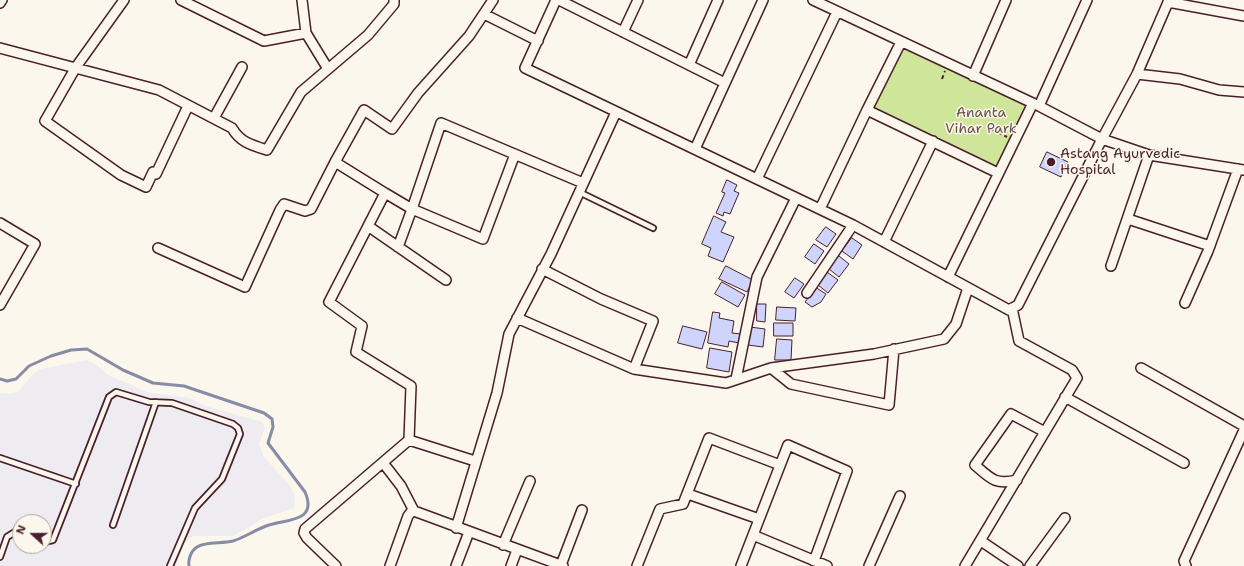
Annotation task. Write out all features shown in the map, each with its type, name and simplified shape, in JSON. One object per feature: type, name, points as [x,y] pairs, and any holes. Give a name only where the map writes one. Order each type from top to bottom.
[{"type":"street","points":[[124,0],[76,67],[45,121],[121,175],[146,187],[153,172],[156,174],[188,106]]},
{"type":"street","points":[[181,0],[264,41],[306,32]]},
{"type":"street","points":[[302,0],[306,32],[328,69]]},
{"type":"street","points":[[0,48],[159,90],[232,128],[237,137],[248,144],[267,150],[301,92],[368,35],[394,4],[394,0]]},
{"type":"street","points":[[158,248],[245,287],[284,204],[305,211],[311,209],[364,110],[392,129],[418,93],[469,36],[493,0]]},
{"type":"street","points":[[725,83],[558,0],[525,68],[853,225],[1009,310],[1018,305],[1102,139],[1137,74],[1168,1],[1244,16]]},
{"type":"street","points":[[623,32],[638,0]]},
{"type":"street","points":[[688,64],[718,0]]},
{"type":"street","points":[[695,149],[763,0]]},
{"type":"street","points":[[813,0],[900,42],[1036,104],[1102,139],[1149,156],[1241,170],[1185,304]]},
{"type":"street","points":[[973,76],[1006,0]]},
{"type":"street","points":[[948,277],[1014,141],[1036,104],[1087,0]]},
{"type":"street","points":[[757,179],[837,12]]},
{"type":"street","points":[[484,14],[538,41]]},
{"type":"street","points":[[820,209],[900,42]]},
{"type":"street","points":[[214,118],[242,67]]},
{"type":"street","points":[[1137,74],[1180,79],[1219,90],[1244,92]]},
{"type":"street","points":[[867,110],[998,173]]},
{"type":"street","points":[[456,528],[497,393],[509,334],[542,269],[616,112]]},
{"type":"street","points":[[398,247],[441,123],[515,154],[581,187]]},
{"type":"street","points":[[884,242],[933,141]]},
{"type":"street","points":[[335,162],[412,209],[483,239],[515,154]]},
{"type":"street","points":[[1112,266],[1149,156]]},
{"type":"street","points":[[336,566],[307,538],[304,533],[305,529],[384,464],[409,440],[411,386],[356,352],[362,326],[329,302],[385,193]]},
{"type":"street","points":[[736,379],[757,277],[796,198]]},
{"type":"street","points":[[1128,219],[1210,246]]},
{"type":"street","points":[[0,223],[35,244],[0,305]]},
{"type":"street","points":[[807,293],[853,225]]},
{"type":"street","points":[[368,226],[446,280]]},
{"type":"street","points":[[542,269],[601,299],[653,321],[634,369]]},
{"type":"street","points":[[517,318],[634,369],[726,383],[771,368],[894,349],[944,338],[956,324],[968,288]]},
{"type":"street","points":[[965,566],[1077,378],[1072,370],[1019,341],[1012,308]]},
{"type":"street","points":[[771,368],[791,384],[889,405],[894,349]]},
{"type":"street","points":[[1141,368],[1244,426]]},
{"type":"street","points":[[1065,397],[1184,463]]},
{"type":"street","points":[[1017,480],[1003,483],[997,482],[991,479],[975,465],[1011,414],[1045,432]]},
{"type":"street","points":[[1186,566],[1184,562],[1241,445],[1244,430]]},
{"type":"street","points":[[637,566],[660,509],[683,504],[709,438],[780,465]]},
{"type":"street","points":[[409,440],[475,462]]},
{"type":"street","points":[[741,566],[788,446],[847,471],[814,561]]},
{"type":"street","points":[[384,464],[401,486],[414,511],[456,528],[562,566],[582,510]]},
{"type":"street","points":[[503,545],[530,481]]},
{"type":"street","points":[[688,494],[759,519]]},
{"type":"street","points":[[870,566],[900,496]]},
{"type":"street","points":[[390,566],[408,516],[414,511]]},
{"type":"street","points":[[1030,566],[1065,518]]},
{"type":"street","points":[[456,566],[469,532]]},
{"type":"street","points":[[753,535],[827,566]]},
{"type":"street","points":[[981,541],[1018,566]]},
{"type":"street","points":[[511,566],[517,550]]},
{"type":"lane","points":[[581,187],[653,228]]},
{"type":"lane","points":[[52,540],[112,394],[116,392],[156,402],[172,403],[233,424],[238,428],[240,434],[222,479],[195,508],[170,566]]},
{"type":"lane","points":[[113,525],[156,402]]},
{"type":"lane","points":[[0,458],[76,484]]},
{"type":"lane","points":[[0,557],[7,537],[12,534]]},
{"type":"path","points":[[992,129],[1014,141]]},
{"type":"shaded area","points":[[87,360],[94,363],[108,375],[147,392],[190,398],[203,405],[262,422],[265,428],[259,444],[264,457],[291,487],[295,496],[294,508],[264,518],[233,536],[193,536],[183,545],[176,566],[0,566],[0,393],[9,394],[18,392],[34,373],[41,369]]},
{"type":"green space","name":"Ananta Vihar Park","points":[[902,44],[1031,103],[998,172],[872,107]]},
{"type":"building","points":[[1047,152],[1068,162],[1061,177],[1040,167]]},
{"type":"building","points":[[727,180],[737,185],[734,191],[739,193],[730,214],[724,212],[723,216],[716,213],[725,193],[722,192]]},
{"type":"building","points":[[714,216],[726,222],[721,232],[734,237],[723,262],[708,256],[711,248],[702,244]]},
{"type":"building","points":[[826,227],[836,234],[827,247],[816,240]]},
{"type":"building","points":[[852,238],[862,245],[853,259],[842,251]]},
{"type":"building","points":[[814,244],[824,251],[815,264],[805,257]]},
{"type":"building","points":[[839,256],[849,264],[839,277],[829,269]]},
{"type":"building","points":[[726,266],[753,280],[747,292],[719,279]]},
{"type":"building","points":[[827,272],[838,280],[828,293],[818,285]]},
{"type":"building","points":[[795,278],[804,284],[794,298],[785,292]]},
{"type":"building","points":[[722,282],[745,295],[738,307],[715,294]]},
{"type":"building","points":[[815,287],[826,294],[821,302],[812,307],[805,302],[808,298],[805,296]]},
{"type":"building","points":[[757,304],[766,304],[765,322],[757,321]]},
{"type":"building","points":[[777,307],[796,308],[795,321],[776,320]]},
{"type":"building","points":[[713,312],[720,313],[719,318],[734,321],[732,333],[741,334],[739,343],[729,341],[728,347],[708,343]]},
{"type":"building","points":[[774,323],[793,323],[793,336],[774,336]]},
{"type":"building","points":[[683,326],[707,332],[702,349],[678,343]]},
{"type":"building","points":[[750,327],[765,329],[763,347],[748,345]]},
{"type":"building","points":[[777,339],[792,340],[791,360],[775,360]]},
{"type":"building","points":[[710,348],[732,352],[729,372],[707,368]]},
{"type":"waterway","points":[[0,379],[7,381],[16,379],[29,366],[51,356],[71,350],[87,349],[123,370],[153,383],[184,386],[264,413],[272,419],[273,427],[268,443],[305,492],[308,502],[307,509],[299,518],[264,527],[233,541],[201,545],[197,547],[190,555],[189,566]]},
{"type":"place","name":"Astang Ayurvedic Hospital","points":[[1051,162]]}]
